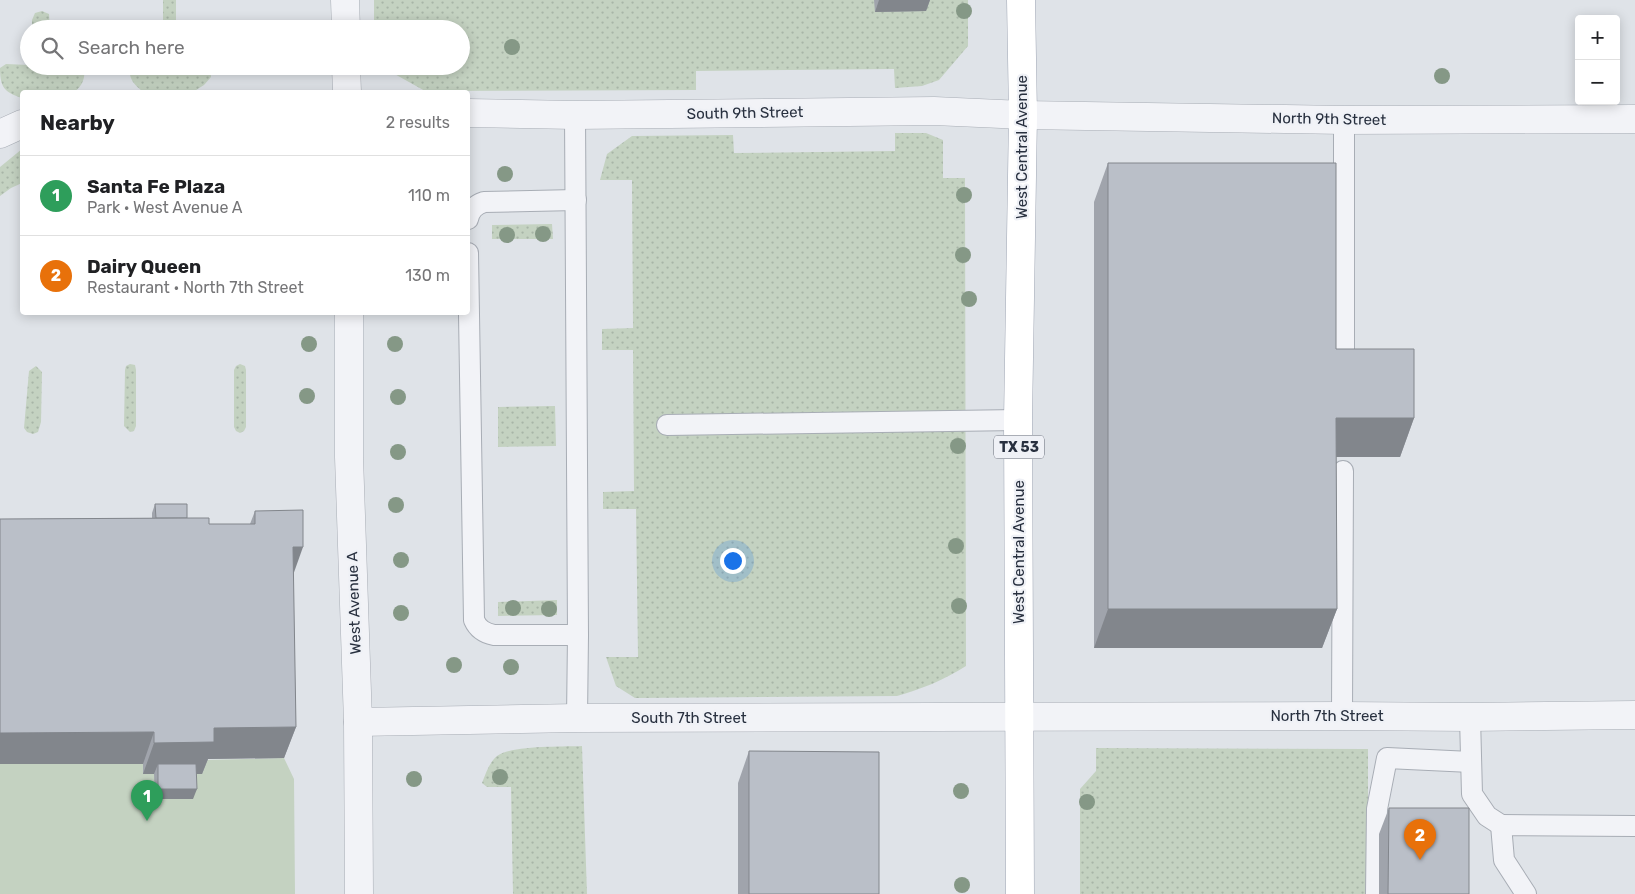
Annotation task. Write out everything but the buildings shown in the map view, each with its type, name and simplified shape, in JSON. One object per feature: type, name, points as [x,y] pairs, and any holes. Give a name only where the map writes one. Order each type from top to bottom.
[{"type":"main road","name":"West Central Avenue","points":[[1020,894],[1018,420],[1023,115],[1022,0]]},
{"type":"street","points":[[345,0],[346,20]]},
{"type":"street","points":[[346,75],[347,90]]},
{"type":"street","name":"South 9th Street","points":[[470,113],[576,115],[934,111],[1023,115]]},
{"type":"street","name":"North 9th Street","points":[[1023,115],[1344,120],[1635,119]]},
{"type":"street","points":[[0,134],[20,125]]},
{"type":"street","name":"West Avenue A","points":[[349,315],[349,457],[358,722],[359,894]]},
{"type":"street","name":"North 7th Street","points":[[1020,717],[1635,715]]},
{"type":"street","name":"South 7th Street","points":[[358,722],[577,718],[1020,717]]},
{"type":"lane","points":[[576,115],[577,718]]},
{"type":"lane","points":[[1344,120],[1344,371]]},
{"type":"lane","points":[[470,212],[484,202],[576,200]]},
{"type":"lane","points":[[469,315],[474,620],[486,634],[494,636],[578,635]]},
{"type":"lane","points":[[667,425],[1018,420]]},
{"type":"lane","points":[[1342,716],[1343,471]]},
{"type":"lane","points":[[1470,717],[1472,794],[1487,816],[1501,825],[1635,826]]},
{"type":"lane","points":[[1376,894],[1377,809],[1387,758],[1471,762]]},
{"type":"lane","points":[[1501,825],[1504,860],[1526,894]]},
{"type":"green space","points":[[163,0],[176,0],[176,20],[163,20]]},
{"type":"green space","points":[[374,0],[968,0],[968,46],[939,80],[922,86],[895,88],[894,69],[696,71],[696,90],[423,90],[396,75],[470,75],[470,20],[374,20]]},
{"type":"green space","points":[[42,11],[49,14],[49,20],[32,20],[35,13]]},
{"type":"green space","points":[[6,64],[20,65],[20,75],[84,75],[84,77],[77,90],[20,90],[20,97],[4,88],[0,68]]},
{"type":"green space","points":[[130,75],[211,75],[211,77],[196,90],[141,90],[132,81]]},
{"type":"green space","points":[[895,133],[926,133],[943,140],[943,178],[965,178],[966,666],[933,684],[897,696],[635,698],[616,686],[606,657],[638,657],[636,509],[603,509],[603,492],[634,491],[633,350],[602,350],[602,329],[633,328],[632,180],[600,180],[607,154],[632,136],[733,135],[734,153],[895,151]]},
{"type":"green space","points":[[20,151],[20,184],[0,196],[0,167]]},
{"type":"green space","points":[[552,224],[553,239],[492,239],[492,225]]},
{"type":"green space","points":[[130,364],[135,365],[136,370],[136,426],[134,431],[130,432],[124,426],[125,370],[126,366]]},
{"type":"green space","points":[[240,364],[245,366],[246,370],[246,427],[240,433],[234,427],[234,370]]},
{"type":"green space","points":[[36,366],[42,372],[41,422],[38,432],[33,434],[27,432],[24,428],[29,371]]},
{"type":"green space","points":[[555,406],[556,446],[498,447],[498,407]]},
{"type":"green space","points":[[557,600],[557,615],[498,616],[498,602]]},
{"type":"green space","points":[[582,746],[587,894],[513,894],[511,787],[487,787],[482,783],[488,768],[497,756],[504,752],[538,747]]},
{"type":"green space","points":[[1096,748],[1368,749],[1368,894],[1080,894],[1080,789],[1096,771]]},
{"type":"green space","points":[[284,758],[294,779],[295,894],[0,894],[0,764],[143,764],[143,774],[202,760]]},
{"type":"place","name":"Santa Fe Plaza","points":[[147,821]]},
{"type":"place","name":"Dairy Queen","points":[[1420,860]]}]
